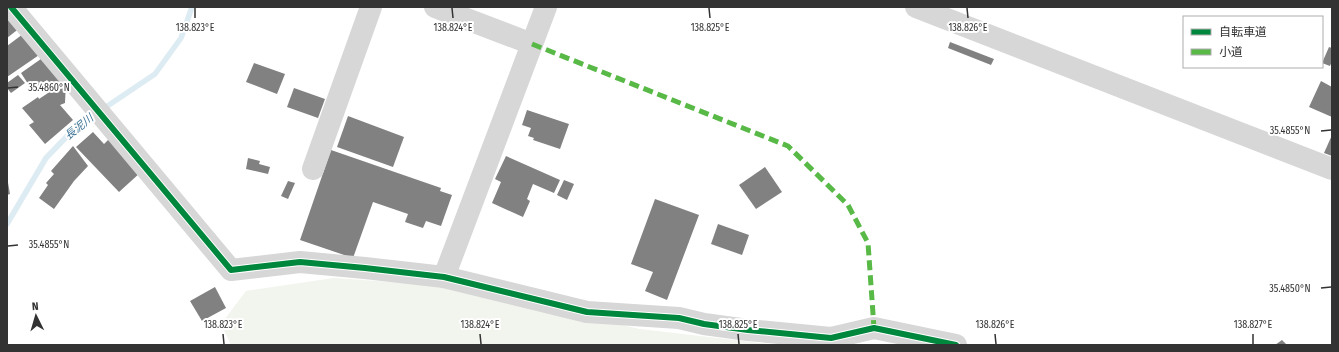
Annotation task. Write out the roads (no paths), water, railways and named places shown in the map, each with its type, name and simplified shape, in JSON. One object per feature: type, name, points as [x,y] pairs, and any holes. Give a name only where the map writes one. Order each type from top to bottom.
[{"type":"street","points":[[11,7],[231,270],[300,262],[365,268],[444,277],[587,312],[680,318],[704,324],[748,330],[831,338],[874,328],[956,345]]},
{"type":"street","points":[[312,169],[371,7]]},
{"type":"street","points":[[435,7],[532,44]]},
{"type":"street","points":[[444,277],[546,7]]},
{"type":"street","points":[[916,7],[1332,169]]},
{"type":"waterway","name":"長泥川","points":[[103,109],[155,74],[181,38],[192,7]]},
{"type":"waterway","name":"長泥川","points":[[7,224],[46,158],[74,129],[96,114]]}]
